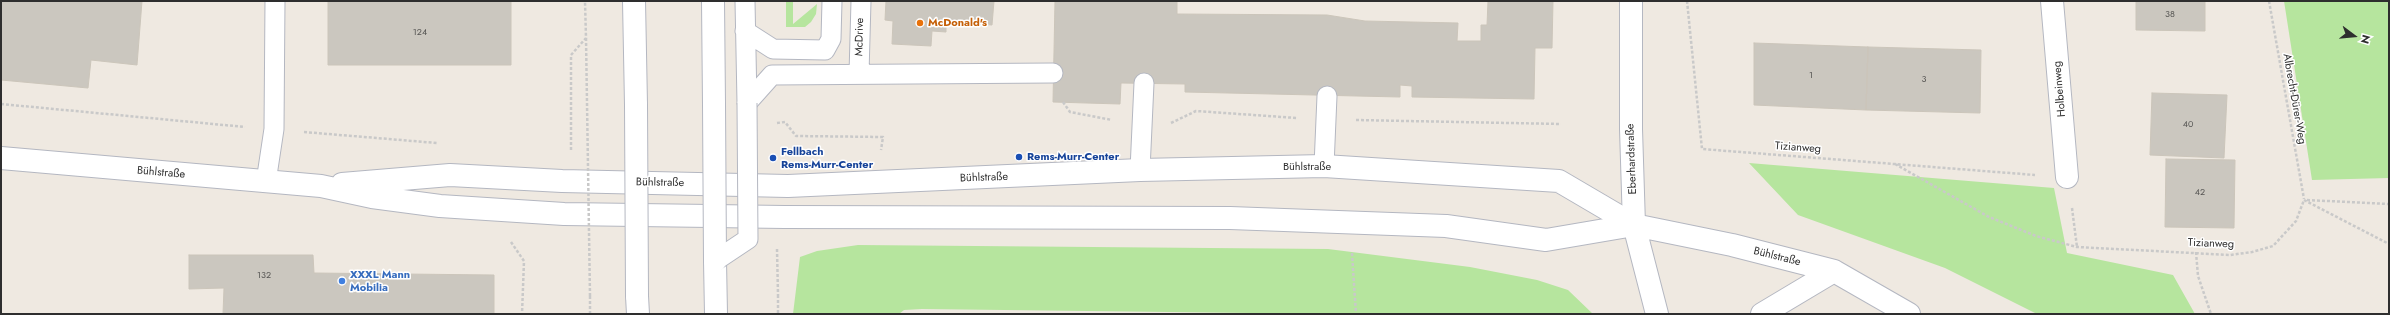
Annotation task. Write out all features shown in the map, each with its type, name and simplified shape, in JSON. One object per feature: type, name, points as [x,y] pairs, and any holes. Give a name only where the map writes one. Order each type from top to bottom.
[{"type":"main road","points":[[634,1],[638,305]]},
{"type":"main road","points":[[713,1],[716,305]]},
{"type":"main road","name":"Eberhardstraße","points":[[1631,1],[1631,129],[1634,225],[1657,314]]},
{"type":"main road","name":"Holbeinweg","points":[[2052,1],[2067,177]]},
{"type":"main road","name":"Bühlstraße","points":[[1,158],[321,186],[372,197],[440,206],[564,214],[785,217],[1238,218],[1446,226],[1546,240],[1634,225]]},
{"type":"main road","name":"Bühlstraße","points":[[321,186],[450,175],[562,181],[788,186],[1140,170],[1324,166],[1559,181],[1634,225],[1732,245],[1834,271],[1909,314]]},
{"type":"main road","points":[[1762,314],[1834,271]]},
{"type":"lane","points":[[266,182],[274,129],[275,1]]},
{"type":"lane","points":[[715,261],[748,239],[745,1]]},
{"type":"lane","points":[[745,30],[773,49],[825,50],[831,38],[832,1]]},
{"type":"lane","name":"McDrive","points":[[859,74],[861,1]]},
{"type":"lane","points":[[747,103],[772,75],[1053,73]]},
{"type":"lane","points":[[1140,170],[1144,83]]},
{"type":"lane","points":[[1324,166],[1327,96]]},
{"type":"path","points":[[585,1],[590,314]]},
{"type":"path","name":"Tizianweg","points":[[1687,1],[1702,149],[1892,162],[2067,177]]},
{"type":"path","name":"Albrecht-Dürer-Weg","points":[[2269,1],[2304,200]]},
{"type":"path","points":[[571,150],[571,55],[586,38]]},
{"type":"path","points":[[1063,102],[1070,112],[1114,120]]},
{"type":"path","points":[[1,104],[440,143]]},
{"type":"path","points":[[774,123],[785,122],[796,136],[883,137],[881,150],[874,150]]},
{"type":"path","points":[[565,150],[579,150]]},
{"type":"path","points":[[587,150],[595,150]]},
{"type":"path","name":"Tizianweg","points":[[1892,162],[1989,217],[2036,236],[2078,247],[2196,252],[2230,255],[2273,246],[2296,221],[2304,200]]},
{"type":"path","points":[[2067,177],[2078,247]]},
{"type":"path","points":[[2304,200],[2389,204]]},
{"type":"path","points":[[2304,200],[2389,244]]},
{"type":"path","points":[[1351,245],[1356,314]]},
{"type":"path","points":[[2196,252],[2198,276],[2211,314]]},
{"type":"path","points":[[522,314],[524,261]]},
{"type":"path","points":[[778,294],[778,314]]},
{"type":"green space","points":[[786,1],[793,1],[793,24],[817,4],[816,14],[811,22],[805,27],[786,27]]},
{"type":"green space","points":[[2284,1],[2389,1],[2389,178],[2312,180]]},
{"type":"green space","points":[[1749,163],[2054,188],[2067,253],[2173,275],[2195,314],[2037,314],[1945,268],[1798,215]]},
{"type":"green space","points":[[858,245],[1328,249],[1470,267],[1537,280],[1568,290],[1593,314],[1334,314],[922,309],[904,310],[899,314],[793,314],[800,257],[817,251]]},
{"type":"building","points":[[1,1],[142,1],[137,65],[91,60],[88,88],[1,80]]},
{"type":"building","points":[[328,1],[511,1],[511,65],[328,65]]},
{"type":"building","name":"McDonald's","points":[[886,1],[994,1],[992,25],[946,22],[946,32],[932,31],[931,46],[892,44],[893,21],[885,20]]},
{"type":"building","points":[[1055,1],[1177,1],[1177,14],[1327,15],[1365,21],[1458,23],[1457,41],[1481,41],[1481,25],[1487,25],[1488,1],[1553,1],[1552,48],[1535,48],[1534,99],[1412,97],[1412,86],[1400,85],[1400,97],[1185,92],[1185,84],[1121,83],[1120,104],[1053,102]]},
{"type":"building","points":[[2136,1],[2205,1],[2205,31],[2136,30]]},
{"type":"building","points":[[1754,43],[1868,47],[1866,110],[1754,105]]},
{"type":"building","points":[[1868,47],[1981,50],[1980,113],[1866,110]]},
{"type":"building","points":[[2152,93],[2227,95],[2224,158],[2150,155]]},
{"type":"building","points":[[2166,159],[2235,160],[2234,228],[2165,227]]},
{"type":"building","name":"XXXL Mann Mobilia","points":[[189,255],[313,255],[314,273],[494,275],[494,314],[223,314],[224,288],[189,289]]},
{"type":"place","name":"McDonald's","points":[[920,23]]},
{"type":"place","name":"Rems-Murr-Center","points":[[1019,157]]},
{"type":"place","name":"Fellbach Rems-Murr-Center","points":[[773,158]]},
{"type":"place","name":"XXXL Mann Mobilia","points":[[342,281]]}]
